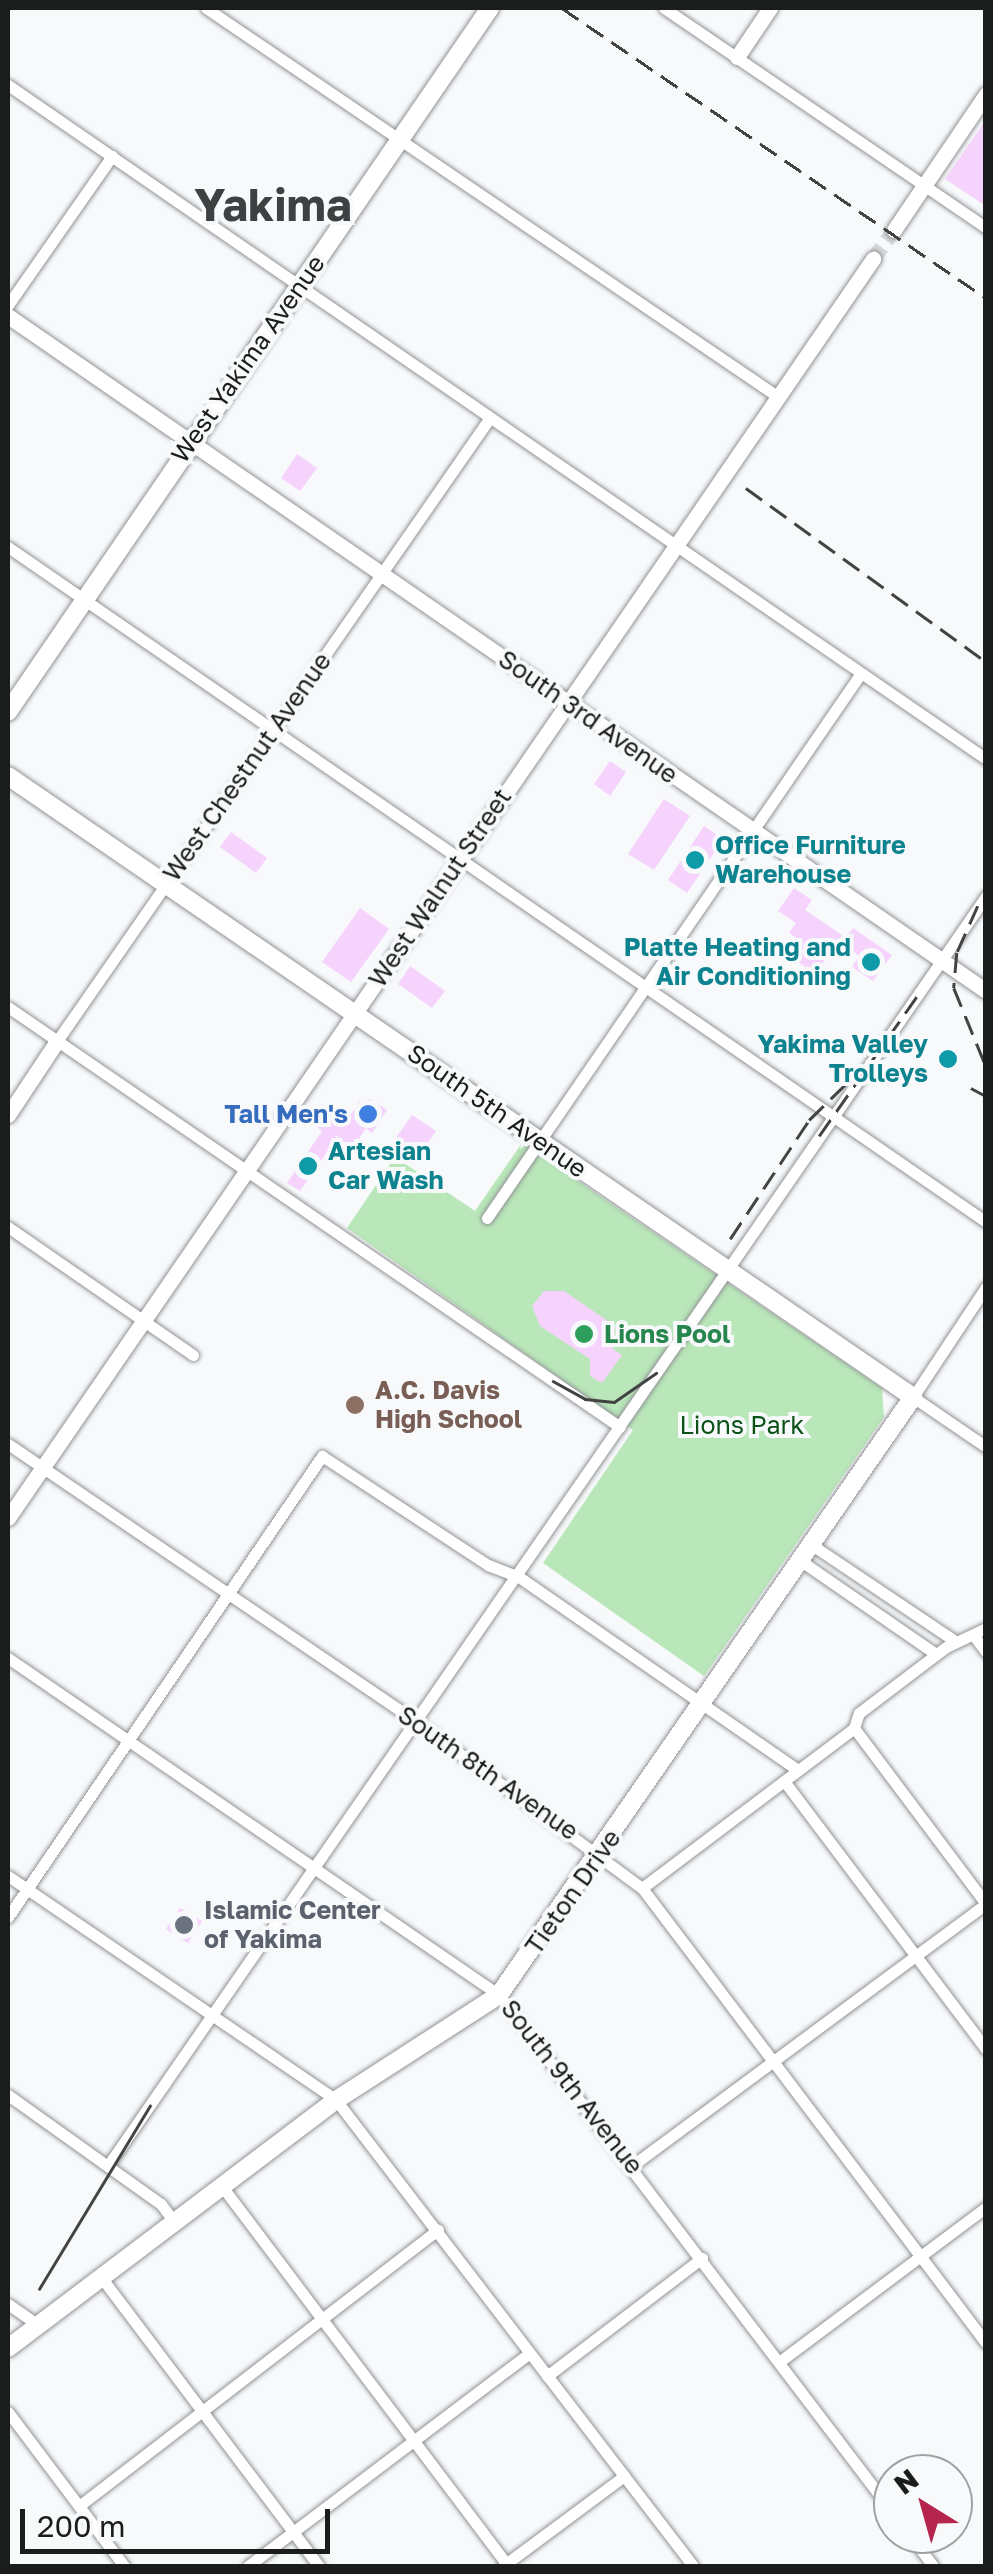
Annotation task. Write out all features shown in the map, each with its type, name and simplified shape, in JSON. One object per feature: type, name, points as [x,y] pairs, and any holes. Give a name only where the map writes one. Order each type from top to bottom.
[{"type":"main road","name":"West Yakima Avenue","points":[[8,712],[490,8]]},
{"type":"main road","name":"South 5th Avenue","points":[[8,776],[913,1397]]},
{"type":"main road","name":"Tieton Drive","points":[[8,2348],[336,2100],[499,1994],[601,1853],[913,1397]]},
{"type":"street","points":[[206,8],[777,396]]},
{"type":"street","points":[[664,8],[986,228]]},
{"type":"street","points":[[736,57],[770,8]]},
{"type":"street","points":[[8,86],[859,676],[986,759]]},
{"type":"street","points":[[894,230],[986,94]]},
{"type":"street","points":[[8,305],[112,156]]},
{"type":"street","name":"West Walnut Street","points":[[8,1518],[873,259]]},
{"type":"street","name":"South 3rd Avenue","points":[[8,316],[986,991]]},
{"type":"street","name":"West Chestnut Avenue","points":[[8,1115],[489,420]]},
{"type":"street","points":[[8,547],[986,1222]]},
{"type":"street","points":[[487,1218],[859,676]]},
{"type":"street","points":[[109,2164],[215,2017],[986,896]]},
{"type":"street","points":[[8,1007],[620,1427]]},
{"type":"street","points":[[8,1226],[193,1355]]},
{"type":"street","name":"Tieton Drive","points":[[913,1397],[986,1287]]},
{"type":"street","name":"South 5th Avenue","points":[[913,1397],[986,1447]]},
{"type":"street","name":"South 8th Avenue","points":[[8,1444],[418,1722],[601,1853],[642,1888],[986,2343]]},
{"type":"street","points":[[8,1917],[322,1456],[488,1566],[519,1576],[798,1770]]},
{"type":"street","points":[[812,1545],[955,1642]]},
{"type":"street","points":[[801,1561],[936,1654]]},
{"type":"street","points":[[642,1888],[854,1728],[859,1713],[936,1654],[986,1628]]},
{"type":"street","points":[[974,1636],[986,1652]]},
{"type":"street","name":"South 9th Avenue","points":[[8,1658],[499,1994],[633,2164],[873,2486]]},
{"type":"street","points":[[633,2164],[985,1904],[854,1728]]},
{"type":"street","points":[[784,1781],[986,2049]]},
{"type":"street","points":[[8,1876],[336,2100],[692,2566]]},
{"type":"street","points":[[8,2094],[109,2164],[174,2222]]},
{"type":"street","points":[[220,2184],[506,2566],[624,2476]]},
{"type":"street","points":[[780,2362],[986,2207]]},
{"type":"street","points":[[79,2506],[187,2427],[200,2408],[438,2230]]},
{"type":"street","points":[[547,2376],[702,2258]]},
{"type":"street","points":[[101,2277],[319,2566]]},
{"type":"street","points":[[8,2304],[38,2325]]},
{"type":"street","points":[[248,2566],[530,2354]]},
{"type":"street","points":[[8,2412],[124,2566]]},
{"type":"green space","name":"Lions Park","points":[[522,1143],[882,1388],[884,1417],[704,1676],[543,1563],[633,1430],[347,1228],[395,1157],[475,1211]]},
{"type":"building","points":[[986,120],[986,206],[945,179]]},
{"type":"building","points":[[297,454],[317,468],[300,491],[281,478]]},
{"type":"building","points":[[610,761],[626,772],[610,796],[594,784]]},
{"type":"building","points":[[664,799],[690,816],[654,870],[628,854]]},
{"type":"building","name":"Office Furniture Warehouse","points":[[704,826],[723,839],[687,893],[668,880]]},
{"type":"building","points":[[231,832],[267,858],[256,873],[220,847]]},
{"type":"building","points":[[794,888],[812,900],[805,910],[842,935],[815,974],[787,954],[798,939],[789,933],[796,923],[778,911]]},
{"type":"building","points":[[360,908],[389,929],[351,982],[322,962]]},
{"type":"building","name":"Platte Heating and Air Conditioning","points":[[853,928],[892,955],[873,981],[852,967],[859,956],[842,943]]},
{"type":"building","points":[[410,966],[445,991],[432,1008],[398,984]]},
{"type":"building","name":"Artesian Car Wash","points":[[370,1099],[387,1110],[372,1133],[366,1128],[352,1149],[337,1138],[300,1191],[287,1183],[322,1131],[314,1125],[322,1112],[343,1126],[359,1102]]},
{"type":"building","points":[[412,1115],[436,1131],[414,1163],[390,1146]]},
{"type":"building","name":"Lions Pool","points":[[544,1291],[564,1291],[615,1326],[613,1349],[622,1355],[602,1383],[590,1376],[590,1359],[540,1326],[532,1306]]},
{"type":"building","name":"Islamic Center of Yakima","points":[[180,1908],[202,1921],[188,1943],[166,1929]]},
{"type":"tunnel","points":[[873,259],[894,230]]},
{"type":"tram line","points":[[553,1381],[585,1399],[614,1402],[656,1373]]},
{"type":"tram line","points":[[39,2289],[150,2106]]},
{"type":"railway","points":[[562,8],[986,298]]},
{"type":"railway","points":[[746,488],[986,662]]},
{"type":"railway","points":[[978,906],[957,953],[954,988],[986,1066]]},
{"type":"railway","points":[[819,1136],[917,996]]},
{"type":"railway","points":[[730,1239],[809,1120],[858,1072]]},
{"type":"railway","points":[[971,1088],[986,1096]]},
{"type":"place","name":"Office Furniture Warehouse","points":[[695,860]]},
{"type":"place","name":"Platte Heating and Air Conditioning","points":[[871,962]]},
{"type":"place","name":"Yakima Valley Trolleys","points":[[948,1059]]},
{"type":"place","name":"Tall Men's","points":[[368,1114]]},
{"type":"place","name":"Artesian Car Wash","points":[[308,1166]]},
{"type":"place","name":"Lions Pool","points":[[584,1334]]},
{"type":"place","name":"A.C. Davis High School","points":[[355,1405]]},
{"type":"place","name":"Islamic Center of Yakima","points":[[184,1925]]},
{"type":"district","name":"Yakima","points":[[273,205]]}]
